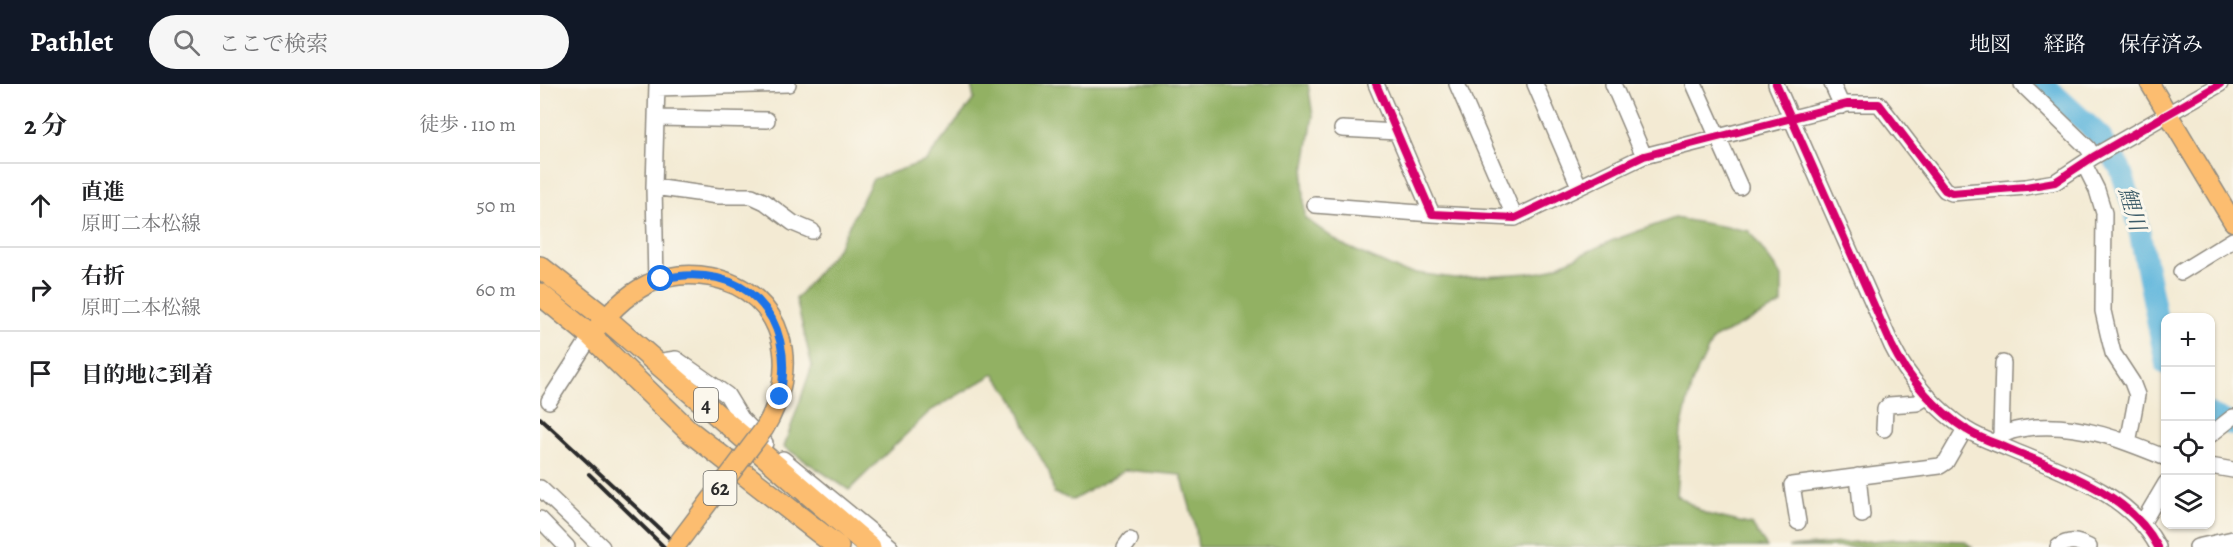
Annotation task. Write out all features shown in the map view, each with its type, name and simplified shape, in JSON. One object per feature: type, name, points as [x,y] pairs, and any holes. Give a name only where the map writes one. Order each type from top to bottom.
[{"type":"highway","name":"4","points":[[540,267],[605,318],[870,547]]},
{"type":"highway","name":"4","points":[[540,294],[591,336],[689,431],[838,547]]},
{"type":"main road","points":[[2150,84],[2233,222]]},
{"type":"main road","name":"62","points":[[591,336],[619,304],[656,282],[679,275],[693,274],[723,280],[754,296],[771,316],[779,332],[784,369],[780,397],[772,415],[764,429],[675,547]]},
{"type":"street","points":[[656,282],[654,187],[657,86],[788,84]]},
{"type":"street","points":[[1376,84],[1432,214]]},
{"type":"street","points":[[1457,84],[1515,218]]},
{"type":"street","points":[[1535,84],[1579,186]]},
{"type":"street","points":[[1613,84],[1644,156]]},
{"type":"street","points":[[1694,84],[1740,187]]},
{"type":"street","points":[[1776,84],[1899,360],[1908,374],[1928,396],[1965,429],[1997,439],[2107,496],[2143,522],[2158,547]]},
{"type":"street","points":[[1832,84],[1842,106]]},
{"type":"street","points":[[2022,84],[2088,148],[2088,160],[2104,213],[2103,311],[2113,353],[2132,382],[2137,395],[2128,443]]},
{"type":"street","points":[[1315,205],[1515,218],[1644,156],[1842,106],[1878,104],[1945,190],[1953,193],[2026,187],[2055,182],[2126,137],[2220,84]]},
{"type":"street","points":[[656,118],[767,120]]},
{"type":"street","points":[[1342,129],[1397,132]]},
{"type":"street","points":[[654,187],[718,196],[752,196],[765,202],[793,223],[812,231]]},
{"type":"street","points":[[2181,272],[2233,240]]},
{"type":"street","points":[[549,401],[591,336]]},
{"type":"street","points":[[656,362],[676,359],[727,395],[741,418],[770,448],[890,547]]},
{"type":"street","points":[[1997,439],[2002,363]]},
{"type":"street","points":[[1884,429],[1885,410],[1889,405],[1917,404],[1928,396]]},
{"type":"street","points":[[2215,432],[2233,417]]},
{"type":"street","points":[[1997,439],[2015,429],[2082,428],[2161,456]]},
{"type":"street","points":[[1798,522],[1792,485],[1941,466],[1946,462],[1965,429]]},
{"type":"street","points":[[2215,466],[2233,470]]},
{"type":"street","points":[[1858,476],[1862,515]]},
{"type":"street","points":[[540,488],[602,547]]},
{"type":"street","points":[[2143,522],[2161,491]]},
{"type":"street","points":[[540,519],[567,547]]},
{"type":"street","points":[[2197,547],[2233,539]]},
{"type":"street","points":[[2058,547],[2066,542],[2077,541],[2089,547]]},
{"type":"green space","points":[[971,84],[1308,84],[1313,116],[1303,178],[1305,218],[1343,245],[1401,271],[1454,278],[1544,272],[1611,241],[1675,218],[1749,231],[1782,277],[1782,304],[1713,339],[1692,383],[1681,430],[1676,495],[1706,514],[1752,525],[1767,547],[1198,547],[1195,525],[1181,475],[1125,470],[1073,500],[1054,493],[1049,472],[1030,439],[1015,401],[994,374],[930,411],[849,490],[784,447],[812,366],[796,299],[837,249],[873,179],[926,161],[974,99]]},
{"type":"green space","points":[[1897,539],[1964,541],[1972,547],[1788,547]]},
{"type":"waterway","name":"鯉川","points":[[2043,84],[2100,136],[2120,168],[2137,219],[2161,339]]},
{"type":"waterway","name":"鯉川","points":[[2215,416],[2233,425]]},
{"type":"railway","points":[[540,418],[679,547]]},
{"type":"railway","points":[[589,474],[664,547]]},
{"type":"cycle path","points":[[1376,84],[1432,214],[1515,218],[1644,156],[1847,104],[1879,104],[1945,190],[1952,193],[2026,187],[2055,182],[2093,157],[2220,84]]},
{"type":"cycle path","points":[[1776,84],[1892,346],[1914,381],[1945,413],[1972,433],[2072,475],[2112,498],[2146,528],[2158,547]]},
{"type":"route","points":[[661,279],[693,274],[708,276],[732,283],[754,296],[771,316],[779,332],[784,369],[780,397]]}]
